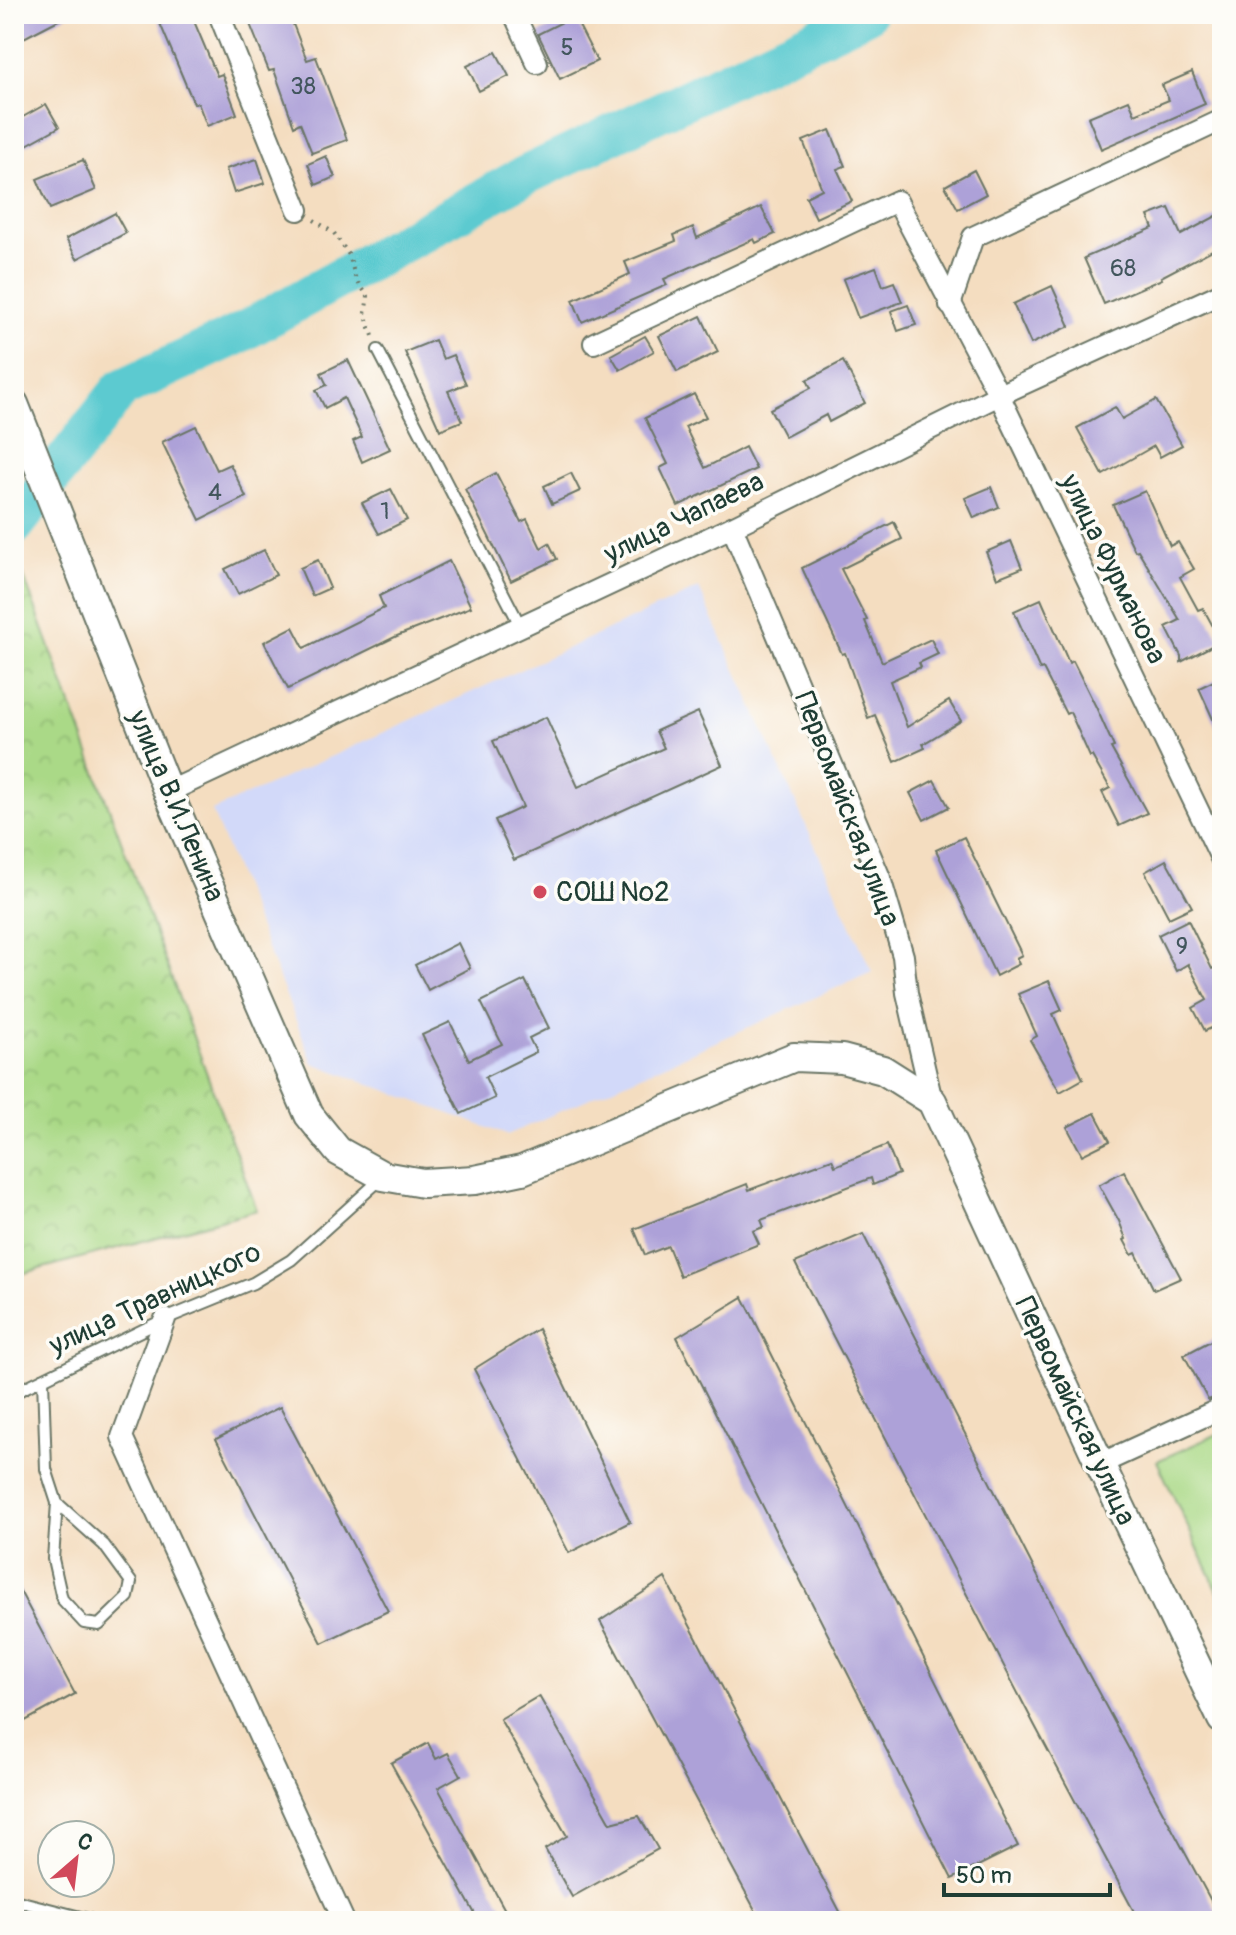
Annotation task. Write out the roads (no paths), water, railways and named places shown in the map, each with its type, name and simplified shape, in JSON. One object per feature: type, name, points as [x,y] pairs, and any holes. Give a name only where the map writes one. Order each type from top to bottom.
[{"type":"main road","name":"улица В.И.Ленина","points":[[15,405],[168,792],[309,1115],[338,1151],[383,1176]]},
{"type":"main road","points":[[383,1176],[423,1183],[475,1180],[522,1170],[794,1057],[842,1059],[883,1070],[932,1101]]},
{"type":"main road","name":"Первомайская улица","points":[[932,1101],[1222,1719]]},
{"type":"street","points":[[219,14],[298,210]]},
{"type":"street","points":[[514,14],[537,63]]},
{"type":"street","points":[[950,305],[973,237],[1222,120]]},
{"type":"street","name":"улица Фурманова","points":[[594,343],[897,201],[999,395],[1222,860]]},
{"type":"street","name":"улица Чапаева","points":[[168,792],[732,527],[999,395],[1222,293]]},
{"type":"street","name":"Первомайская улица","points":[[732,527],[880,878],[903,956],[907,993],[932,1101]]},
{"type":"street","points":[[165,1319],[122,1437],[344,1921]]},
{"type":"street","points":[[1100,1464],[1222,1408]]},
{"type":"lane","points":[[378,350],[521,627]]},
{"type":"lane","name":"улица Травницкого","points":[[14,1393],[165,1319],[253,1283],[291,1260],[383,1176]]},
{"type":"lane","points":[[43,1379],[46,1469],[57,1503],[53,1559],[62,1599],[84,1623],[99,1625],[128,1597],[131,1582],[104,1545],[57,1503]]},
{"type":"lane","points":[[14,1900],[96,1921]]},
{"type":"waterway","points":[[14,526],[121,389],[237,335],[522,177],[866,14]]},
{"type":"place","name":"СОШ №2","points":[[540,892]]}]
